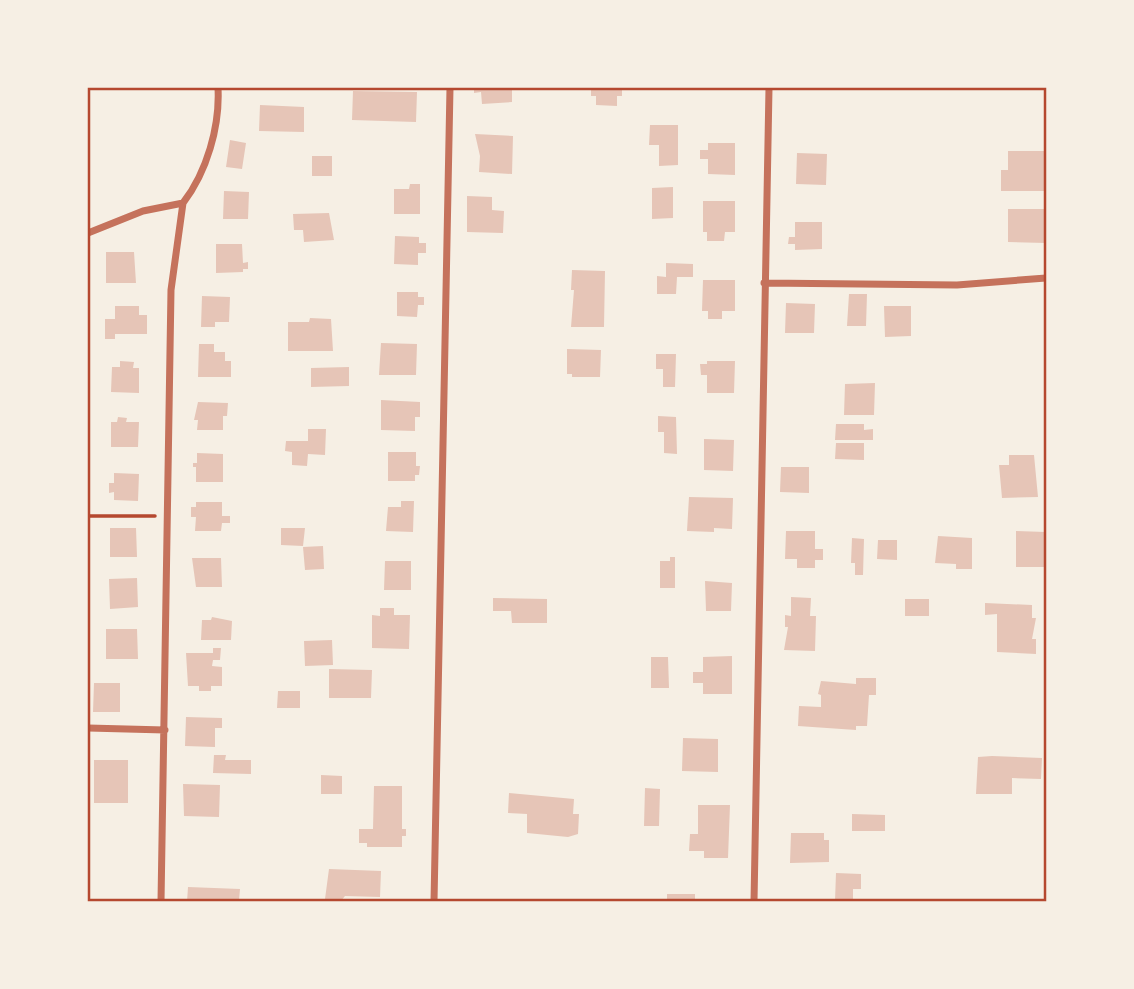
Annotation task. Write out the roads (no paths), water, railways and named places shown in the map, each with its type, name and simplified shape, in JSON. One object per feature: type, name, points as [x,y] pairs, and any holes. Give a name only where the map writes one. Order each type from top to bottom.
[{"type":"street","points":[[162,901],[171,290],[183,203],[204,169],[219,102],[218,88]]},
{"type":"street","points":[[434,901],[450,88]]},
{"type":"street","points":[[754,901],[769,88]]},
{"type":"street","points":[[88,233],[143,211],[183,203]]},
{"type":"street","points":[[764,283],[957,285],[1046,278]]},
{"type":"street","points":[[88,728],[165,730]]}]
